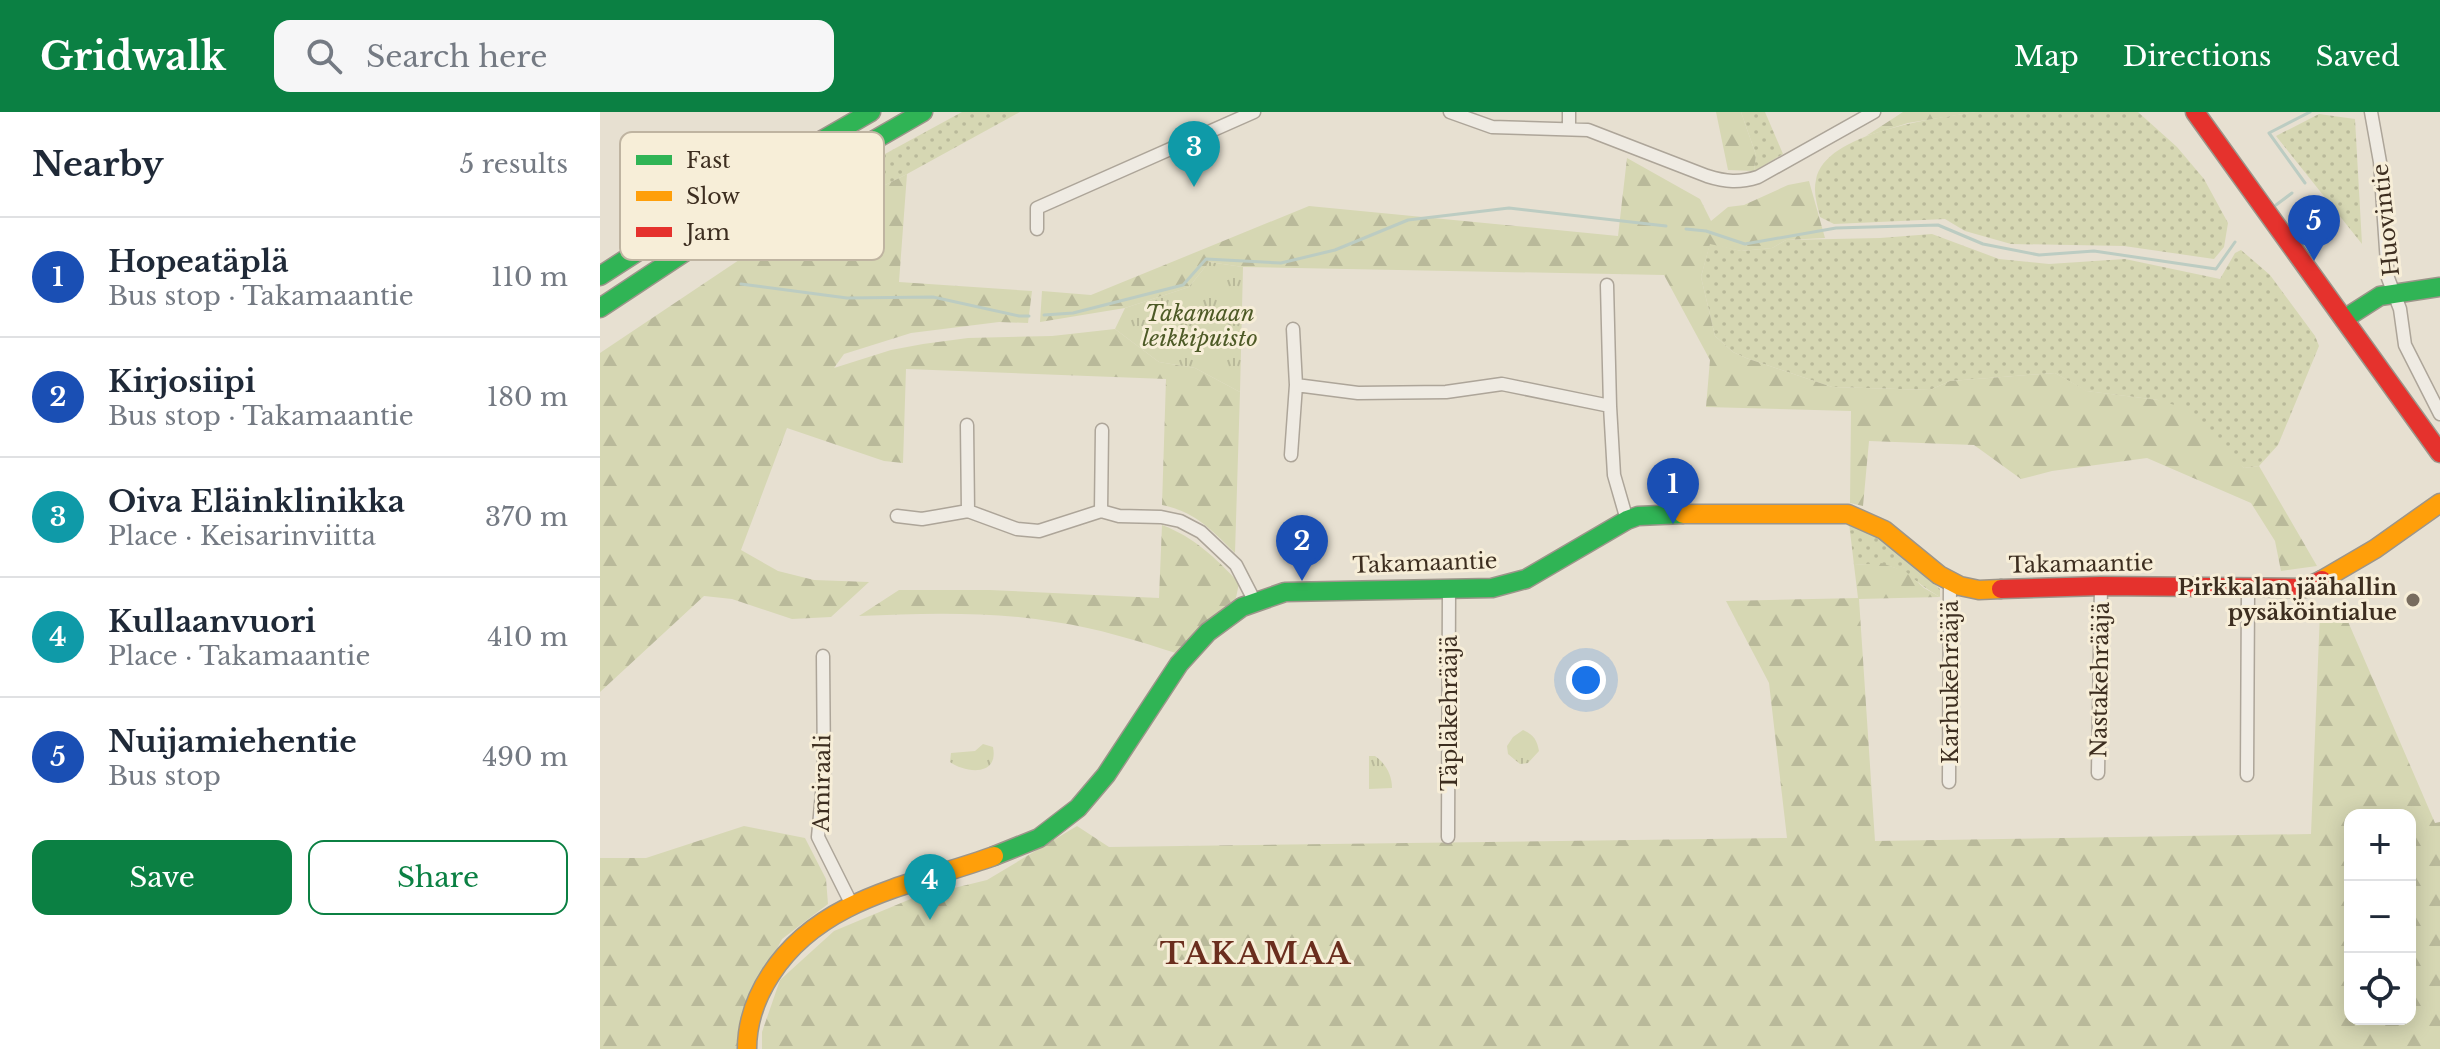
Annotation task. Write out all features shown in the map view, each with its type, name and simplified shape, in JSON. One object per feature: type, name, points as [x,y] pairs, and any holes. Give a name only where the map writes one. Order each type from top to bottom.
[{"type":"main road","points":[[836,132],[871,112]]},
{"type":"main road","points":[[884,134],[923,112]]},
{"type":"main road","points":[[2195,112],[2440,453]]},
{"type":"main road","points":[[600,276],[625,260]]},
{"type":"main road","points":[[600,308],[673,260]]},
{"type":"main road","points":[[2344,319],[2380,296],[2440,287]]},
{"type":"main road","name":"Takamaantie","points":[[747,1049],[746,1037],[756,1001],[775,962],[808,928],[851,903],[988,859],[1040,838],[1060,825],[1099,784],[1194,644],[1218,622],[1254,600],[1285,592],[1492,588],[1526,579],[1627,520],[1638,516],[1673,514],[1848,514],[1884,530],[1950,582],[1979,590],[2101,586],[2305,588],[2379,547],[2440,503]]},
{"type":"street","points":[[1037,229],[1037,208],[1254,112]]},
{"type":"street","points":[[1450,112],[1500,128],[1588,130],[1725,182],[1758,177],[1874,112]]},
{"type":"street","points":[[1569,112],[1569,128]]},
{"type":"street","name":"Huovintie","points":[[2371,112],[2380,162],[2388,278],[2395,292],[2405,345],[2440,414]]},
{"type":"street","points":[[1607,285],[1614,475],[1627,520]]},
{"type":"street","points":[[1291,455],[1296,385],[1293,329]]},
{"type":"street","points":[[1296,385],[1358,393],[1446,392],[1502,384],[1610,406]]},
{"type":"street","points":[[967,425],[968,511]]},
{"type":"street","points":[[1101,511],[1102,430]]},
{"type":"street","points":[[897,516],[922,519],[968,511],[1017,529],[1039,531],[1101,511],[1119,516],[1161,517],[1180,521],[1201,532],[1236,565],[1254,600]]},
{"type":"street","name":"Karhukehrääjä","points":[[1949,782],[1950,582]]},
{"type":"street","name":"Nastakehrääjä","points":[[2098,773],[2101,586]]},
{"type":"street","name":"Täpläkehrääjä","points":[[1448,837],[1449,589]]},
{"type":"street","points":[[2247,775],[2248,589]]},
{"type":"street","name":"Amiraali","points":[[823,656],[824,772],[818,837],[851,903]]},
{"type":"green space","points":[[962,112],[1020,112],[884,186],[884,154]]},
{"type":"green space","points":[[1716,112],[1741,112],[1756,155],[1754,171],[1728,170]]},
{"type":"green space","points":[[1741,112],[1765,112],[1783,154],[1754,171],[1756,155]]},
{"type":"green space","points":[[1903,112],[1976,112],[1908,123],[1866,136]]},
{"type":"green space","points":[[1976,112],[2138,112],[2177,147],[2204,179],[2228,223],[2224,247],[2214,259],[2124,246],[2011,244],[1965,231],[1945,219],[1834,224],[1820,217],[1815,194],[1816,180],[1824,164],[1839,150],[1884,130]]},
{"type":"green space","points":[[2319,114],[2355,119],[2362,244],[2276,136]]},
{"type":"green space","points":[[1627,158],[1700,199],[1711,221],[1728,207],[1744,205],[1788,185],[1809,181],[1825,238],[1786,240],[1772,248],[1741,251],[1710,244],[1701,277],[1715,336],[1733,352],[1832,387],[1930,390],[1950,381],[2055,373],[2087,391],[2158,400],[2181,407],[2244,468],[2259,466],[2317,566],[2281,571],[2275,541],[2251,503],[2147,458],[2052,471],[2021,479],[1974,445],[1869,441],[1863,506],[1850,503],[1851,411],[1706,407],[1710,360],[1664,275],[1243,267],[1209,262],[1189,287],[1125,308],[1040,322],[1042,291],[1091,295],[1309,206],[1618,236]]},
{"type":"green space","points":[[907,174],[899,282],[1032,291],[1028,323],[999,322],[911,333],[844,354],[834,368],[891,350],[923,344],[968,338],[1052,336],[1115,329],[1159,362],[1195,368],[1240,392],[1235,553],[1194,517],[1162,505],[1166,379],[906,369],[903,463],[884,461],[787,428],[741,550],[778,571],[814,580],[869,582],[831,617],[792,619],[732,599],[704,596],[600,692],[600,353],[739,260],[884,260],[884,186]]},
{"type":"green space","points":[[1932,234],[1999,259],[2049,264],[2125,259],[2220,279],[2235,253],[2241,250],[2270,275],[2319,346],[2278,445],[2259,466],[2244,468],[2158,400],[2086,391],[2055,373],[1950,381],[1930,390],[1832,387],[1746,358],[1733,352],[1715,336],[1701,277],[1710,243],[1741,251],[1772,248],[1786,240]]},
{"type":"green space","name":"Takamaan leikkipuisto","points":[[1209,262],[1243,267],[1240,392],[1195,368],[1159,362],[1115,329],[1125,308],[1189,287]]},
{"type":"green space","points":[[1849,523],[1875,535],[1898,551],[1940,589],[1940,597],[1893,567],[1854,565]]},
{"type":"green space","points":[[1162,525],[1204,549],[1239,583],[1236,598],[1201,626],[1179,654],[1102,631],[1031,618],[957,614],[859,616],[899,590],[990,590],[1159,598]]},
{"type":"green space","points":[[1881,563],[1905,571],[1940,597],[1859,599],[1875,841],[2311,834],[2320,612],[2343,610],[2435,823],[2440,822],[2440,1049],[762,1049],[762,1032],[780,980],[834,931],[913,898],[987,880],[1077,826],[1109,847],[1787,838],[1769,683],[1726,601],[1858,598],[1854,565]]},
{"type":"green space","points":[[1523,730],[1534,738],[1539,751],[1528,763],[1520,764],[1508,754],[1507,746]]},
{"type":"green space","points":[[983,744],[993,747],[991,764],[986,768],[964,769],[950,762],[951,753],[975,751]]},
{"type":"green space","points":[[1369,756],[1375,756],[1385,766],[1392,788],[1369,789]]},
{"type":"green space","points":[[744,826],[805,838],[826,879],[828,904],[782,939],[750,1001],[741,1049],[600,1049],[600,858],[646,858]]},
{"type":"waterway","points":[[2305,183],[2269,133],[2310,112]]},
{"type":"waterway","points":[[2276,205],[2292,193]]},
{"type":"waterway","points":[[1044,315],[1073,313],[1183,285],[1206,259],[1281,263],[1335,250],[1408,220],[1509,208],[1666,226]]},
{"type":"waterway","points":[[1686,229],[1706,231],[1745,244],[1836,228],[1938,225],[1983,244],[2039,255],[2094,251],[2216,269],[2235,242]]},
{"type":"waterway","points":[[741,284],[847,298],[933,297],[1029,316]]},
{"type":"traffic: fast","points":[[836,132],[871,112]]},
{"type":"traffic: fast","points":[[884,134],[923,112]]},
{"type":"traffic: fast","points":[[600,276],[625,260]]},
{"type":"traffic: fast","points":[[600,308],[673,260]]},
{"type":"traffic: fast","points":[[2344,319],[2380,296],[2440,287]]},
{"type":"traffic: fast","points":[[994,856],[1039,838],[1078,808],[1106,775],[1179,664],[1208,632],[1242,607],[1285,592],[1492,588],[1526,579],[1627,520],[1638,516],[1683,514]]},
{"type":"traffic: slow","points":[[2322,580],[2375,549],[2440,503]]},
{"type":"traffic: slow","points":[[1683,514],[1848,514],[1884,530],[1939,575],[1960,586],[1979,590],[2001,589]]},
{"type":"traffic: slow","points":[[747,1049],[751,1019],[771,974],[792,948],[816,927],[842,910],[871,897],[994,856]]},
{"type":"traffic: jam","points":[[2195,112],[2440,453]]},
{"type":"traffic: jam","points":[[2001,589],[2101,586],[2305,588],[2322,580]]},
{"type":"place","name":"Oiva Eläinklinikka","points":[[1194,187]]},
{"type":"place","name":"Nuijamiehentie","points":[[2314,261]]},
{"type":"place","name":"Hopeatäplä","points":[[1673,524]]},
{"type":"place","name":"Kirjosiipi","points":[[1302,581]]},
{"type":"place","name":"Pirkkalan jäähallin pysäköintialue","points":[[2413,600]]},
{"type":"place","name":"Kullaanvuori","points":[[930,920]]},
{"type":"district","name":"TAKAMAA","points":[[1256,953]]}]
